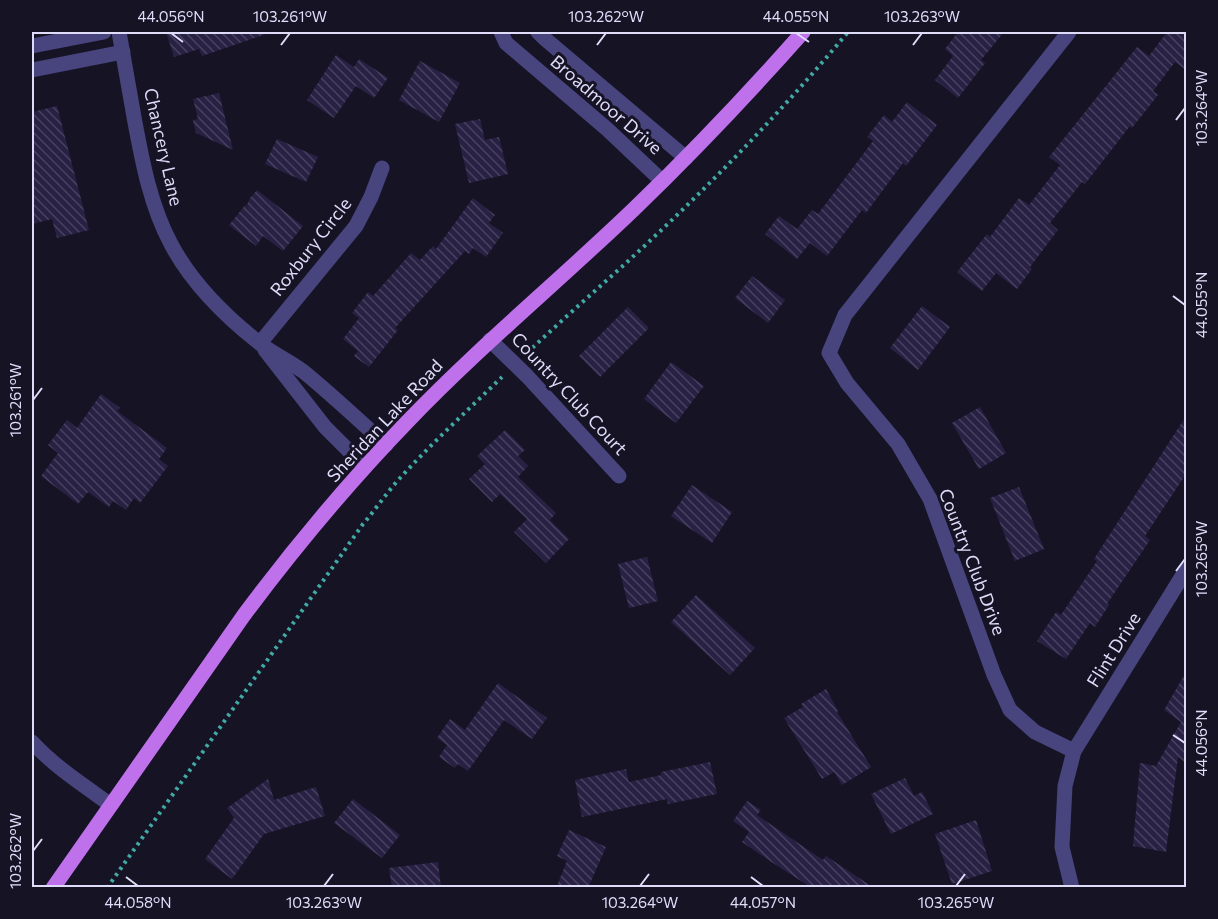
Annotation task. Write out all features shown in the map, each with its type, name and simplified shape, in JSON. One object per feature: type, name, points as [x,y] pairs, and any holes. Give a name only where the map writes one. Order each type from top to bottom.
[{"type":"main road","name":"Sheridan Lake Road","points":[[53,888],[257,597],[365,467],[429,399],[490,340],[633,210],[686,158],[803,32]]},
{"type":"street","points":[[32,46],[104,32]]},
{"type":"street","name":"Chancery Lane","points":[[119,32],[148,185],[158,216],[186,269],[226,314],[260,343],[305,374],[386,445]]},
{"type":"street","name":"Broadmoor Drive","points":[[501,32],[506,43],[607,129],[662,181]]},
{"type":"street","name":"Broadmoor Drive","points":[[538,32],[686,158]]},
{"type":"street","name":"Country Club Drive","points":[[1069,32],[844,315],[829,353],[846,382],[898,444],[930,499],[994,675],[1010,711],[1035,732],[1074,751]]},
{"type":"street","points":[[32,70],[123,52]]},
{"type":"street","name":"Roxbury Circle","points":[[260,343],[356,226],[382,168]]},
{"type":"street","name":"Country Club Court","points":[[490,340],[619,476]]},
{"type":"street","name":"Chancery Lane","points":[[260,343],[325,427],[365,467]]},
{"type":"street","name":"Flint Drive","points":[[1074,751],[1186,570]]},
{"type":"street","points":[[32,742],[69,776],[111,805]]},
{"type":"street","points":[[1072,888],[1062,847],[1065,786],[1074,751]]},
{"type":"path","points":[[107,888],[357,533],[399,479],[435,441],[710,182],[848,32]]},
{"type":"building","points":[[166,32],[265,32],[266,34],[202,56],[199,49],[174,57]]},
{"type":"building","points":[[958,32],[1004,32],[981,60],[985,63],[958,98],[935,80],[953,56],[945,49]]},
{"type":"building","points":[[1167,32],[1186,32],[1186,70],[1175,62],[1153,91],[1158,95],[1132,128],[1130,126],[1085,184],[1082,182],[1050,223],[1058,230],[1030,267],[1032,269],[1017,289],[996,273],[982,291],[957,272],[987,234],[990,237],[1019,198],[1029,205],[1060,165],[1049,157],[1137,47],[1149,56]]},
{"type":"building","points":[[336,55],[354,67],[359,59],[388,78],[374,98],[356,86],[334,118],[307,100]]},
{"type":"building","points":[[420,61],[460,83],[439,122],[399,100]]},
{"type":"building","points":[[219,93],[233,150],[196,133],[193,120],[198,119],[193,99]]},
{"type":"building","points":[[907,102],[937,125],[906,166],[903,163],[866,213],[862,210],[827,256],[810,243],[797,259],[765,234],[779,216],[797,229],[812,210],[818,214],[873,141],[867,137],[884,115],[892,122]]},
{"type":"building","points":[[57,106],[89,230],[57,238],[52,219],[32,224],[32,112]]},
{"type":"building","points":[[480,119],[485,140],[499,137],[508,174],[469,183],[455,124]]},
{"type":"building","points":[[277,139],[318,157],[306,182],[265,164]]},
{"type":"building","points":[[257,190],[303,226],[283,251],[263,236],[256,246],[229,225],[246,204],[246,207]]},
{"type":"building","points":[[473,198],[495,215],[489,223],[503,233],[486,257],[473,248],[469,254],[465,251],[395,328],[398,330],[369,367],[354,356],[358,351],[343,339],[359,318],[352,313],[368,292],[373,296],[411,253],[420,260],[433,246],[436,249]]},
{"type":"building","points":[[752,276],[785,300],[768,323],[735,298]]},
{"type":"building","points":[[922,306],[950,327],[918,370],[890,348]]},
{"type":"building","points":[[628,307],[649,328],[600,377],[579,356]]},
{"type":"building","points":[[671,362],[704,386],[676,423],[644,399]]},
{"type":"building","points":[[101,394],[120,408],[117,411],[167,448],[159,459],[168,466],[140,503],[134,498],[126,510],[113,501],[109,507],[88,492],[78,504],[41,476],[58,453],[48,445],[67,420],[77,428]]},
{"type":"building","points":[[980,407],[1006,453],[979,469],[952,423]]},
{"type":"building","points":[[1186,416],[1186,474],[1145,536],[1150,540],[1107,604],[1109,605],[1095,627],[1090,623],[1066,659],[1037,641],[1056,612],[1061,615],[1097,561],[1094,559]]},
{"type":"building","points":[[505,430],[525,450],[518,456],[528,466],[518,477],[556,513],[550,520],[569,539],[546,563],[514,532],[527,519],[500,494],[492,502],[469,479],[485,464],[477,456]]},
{"type":"building","points":[[692,485],[732,512],[712,543],[671,516]]},
{"type":"building","points":[[1019,487],[1044,549],[1015,561],[990,498]]},
{"type":"building","points":[[647,557],[658,601],[629,608],[618,564]]},
{"type":"building","points":[[696,595],[755,648],[730,675],[671,622]]},
{"type":"building","points":[[1186,672],[1186,763],[1178,757],[1166,852],[1133,846],[1140,763],[1156,766],[1181,722],[1164,710]]},
{"type":"building","points":[[498,683],[547,718],[532,739],[504,720],[468,771],[458,764],[455,768],[439,757],[447,745],[437,738],[450,719],[465,730]]},
{"type":"building","points":[[826,689],[837,712],[871,767],[842,785],[834,772],[822,779],[784,718],[803,707],[801,704]]},
{"type":"building","points":[[710,762],[717,794],[668,804],[667,799],[582,817],[575,780],[626,769],[629,782],[661,775],[661,772]]},
{"type":"building","points":[[905,778],[914,796],[922,792],[933,814],[891,834],[871,794]]},
{"type":"building","points":[[268,779],[274,800],[316,787],[325,816],[264,834],[232,879],[205,859],[234,818],[227,808]]},
{"type":"building","points":[[353,799],[400,835],[382,858],[334,823]]},
{"type":"building","points":[[747,801],[761,810],[757,815],[823,860],[826,856],[874,888],[812,888],[742,842],[749,832],[733,821]]},
{"type":"building","points":[[976,820],[992,871],[952,884],[935,834]]},
{"type":"building","points":[[569,830],[606,847],[588,888],[556,888],[567,861],[557,856]]},
{"type":"building","points":[[438,862],[441,888],[392,888],[389,868]]}]
